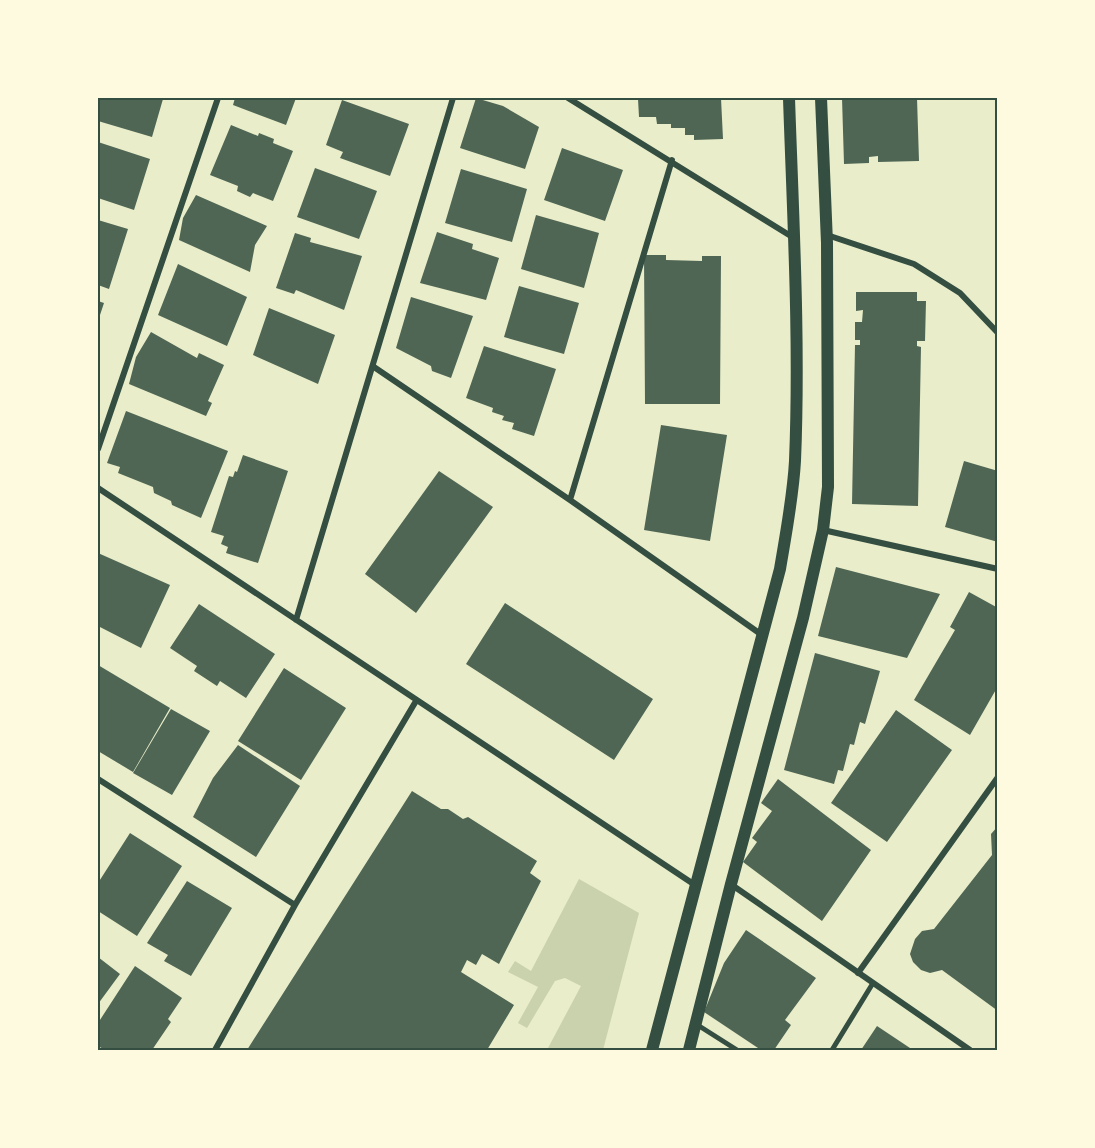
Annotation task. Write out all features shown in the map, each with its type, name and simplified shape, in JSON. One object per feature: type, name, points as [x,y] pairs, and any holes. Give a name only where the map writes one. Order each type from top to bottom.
[{"type":"main road","points":[[652,1050],[780,569],[795,462],[796,319],[789,98]]},
{"type":"main road","points":[[689,1050],[803,618],[823,530],[828,487],[827,235],[821,98]]},
{"type":"street","points":[[98,449],[218,98]]},
{"type":"street","points":[[296,620],[374,367],[453,98]]},
{"type":"street","points":[[568,98],[672,160],[794,238]]},
{"type":"street","points":[[570,500],[672,160]]},
{"type":"street","points":[[827,235],[914,264],[960,293],[998,333]]},
{"type":"street","points":[[374,367],[570,500],[762,635]]},
{"type":"street","points":[[98,488],[695,885]]},
{"type":"street","points":[[823,530],[998,569]]},
{"type":"street","points":[[215,1050],[296,905],[416,701]]},
{"type":"street","points":[[858,973],[998,777]]},
{"type":"street","points":[[98,779],[296,905]]},
{"type":"street","points":[[731,884],[970,1050]]},
{"type":"street","points":[[832,1050],[873,983]]},
{"type":"street","points":[[696,1024],[736,1050]]},
{"type":"green space","points":[[579,879],[639,913],[603,1050],[552,1050],[548,1048],[581,986],[565,978],[555,981],[527,1028],[518,1023],[538,987],[508,972],[515,961],[531,971]]},
{"type":"building","points":[[100,98],[163,99],[152,137],[98,121]]},
{"type":"building","points":[[235,98],[296,98],[286,125],[233,105]]},
{"type":"building","points":[[476,98],[503,106],[539,127],[525,169],[460,148]]},
{"type":"building","points":[[721,98],[723,139],[694,140],[694,135],[685,135],[685,128],[671,128],[671,124],[657,124],[656,117],[639,117],[638,99]]},
{"type":"building","points":[[842,98],[917,98],[919,161],[878,162],[878,156],[869,157],[869,163],[844,164]]},
{"type":"building","points":[[342,100],[409,124],[390,176],[340,158],[343,152],[326,145]]},
{"type":"building","points":[[231,125],[258,136],[259,133],[274,139],[273,143],[293,151],[273,201],[253,193],[250,197],[237,191],[238,186],[210,175]]},
{"type":"building","points":[[98,142],[150,159],[134,210],[98,198]]},
{"type":"building","points":[[562,148],[623,170],[605,221],[544,200]]},
{"type":"building","points":[[315,168],[377,191],[359,239],[297,217]]},
{"type":"building","points":[[461,169],[527,189],[512,242],[445,223]]},
{"type":"building","points":[[196,195],[267,226],[255,245],[250,272],[179,240],[183,218]]},
{"type":"building","points":[[536,215],[599,233],[584,288],[521,269]]},
{"type":"building","points":[[98,220],[128,229],[109,289],[98,285]]},
{"type":"building","points":[[437,232],[473,244],[472,249],[499,258],[486,300],[420,283]]},
{"type":"building","points":[[295,233],[311,238],[310,242],[362,256],[344,310],[296,290],[294,294],[276,288]]},
{"type":"building","points":[[644,255],[666,255],[666,260],[702,261],[702,256],[721,256],[720,404],[645,404]]},
{"type":"building","points":[[178,264],[247,297],[227,346],[158,315]]},
{"type":"building","points":[[519,286],[579,303],[564,354],[504,337]]},
{"type":"building","points":[[856,292],[917,292],[917,301],[926,301],[925,341],[917,341],[917,346],[921,347],[918,506],[852,504],[855,345],[860,345],[860,340],[855,340],[855,322],[862,322],[863,310],[856,311]]},
{"type":"building","points":[[411,297],[473,316],[451,378],[432,371],[431,366],[396,348]]},
{"type":"building","points":[[98,301],[104,303],[98,321]]},
{"type":"building","points":[[269,308],[335,335],[318,384],[253,355]]},
{"type":"building","points":[[151,332],[197,358],[199,353],[224,365],[208,401],[212,403],[206,416],[129,384],[136,357]]},
{"type":"building","points":[[484,346],[556,369],[534,436],[512,429],[514,423],[502,420],[504,416],[492,412],[493,408],[466,398]]},
{"type":"building","points":[[126,411],[228,451],[201,518],[172,505],[171,501],[154,493],[153,487],[118,473],[120,467],[107,463]]},
{"type":"building","points":[[661,425],[727,435],[710,541],[644,530]]},
{"type":"building","points":[[243,455],[288,471],[258,563],[226,553],[228,547],[221,544],[224,536],[211,532],[229,476],[233,477],[235,471],[237,472]]},
{"type":"building","points":[[964,461],[998,471],[998,542],[945,527]]},
{"type":"building","points":[[439,471],[493,507],[416,613],[365,574]]},
{"type":"building","points":[[98,553],[170,585],[141,648],[98,626]]},
{"type":"building","points":[[836,567],[940,594],[907,658],[818,636]]},
{"type":"building","points":[[969,592],[998,608],[998,686],[970,735],[914,700],[955,630],[950,627]]},
{"type":"building","points":[[505,603],[653,699],[614,760],[466,664]]},
{"type":"building","points":[[199,604],[275,654],[246,698],[220,681],[217,686],[194,671],[197,666],[170,648]]},
{"type":"building","points":[[815,653],[880,671],[865,724],[860,722],[854,745],[850,744],[843,771],[838,770],[834,784],[784,770]]},
{"type":"building","points":[[98,665],[170,708],[133,772],[98,751]]},
{"type":"building","points":[[284,668],[346,708],[301,780],[238,741]]},
{"type":"building","points":[[171,709],[210,731],[172,795],[133,773]]},
{"type":"building","points":[[896,710],[952,750],[887,842],[831,803]]},
{"type":"building","points":[[238,745],[300,786],[256,857],[193,817],[213,778]]},
{"type":"building","points":[[778,779],[871,850],[822,921],[743,862],[757,842],[752,838],[772,811],[761,803]]},
{"type":"building","points":[[412,791],[441,809],[448,809],[463,819],[468,817],[537,861],[530,873],[541,881],[499,964],[482,954],[476,965],[467,960],[461,972],[514,1005],[487,1050],[247,1050]]},
{"type":"building","points":[[998,826],[998,1011],[942,970],[930,973],[921,970],[913,962],[910,954],[915,939],[922,931],[934,929],[992,855],[991,834]]},
{"type":"building","points":[[130,833],[182,866],[137,936],[98,911],[98,883]]},
{"type":"building","points":[[187,881],[232,908],[191,976],[164,961],[168,955],[147,943]]},
{"type":"building","points":[[746,930],[816,978],[785,1020],[791,1025],[774,1050],[761,1050],[704,1012],[724,963]]},
{"type":"building","points":[[98,957],[120,974],[98,1004]]},
{"type":"building","points":[[135,966],[182,998],[168,1019],[171,1022],[152,1050],[105,1050],[98,1046],[98,1023]]},
{"type":"building","points":[[877,1026],[913,1050],[861,1050]]}]
